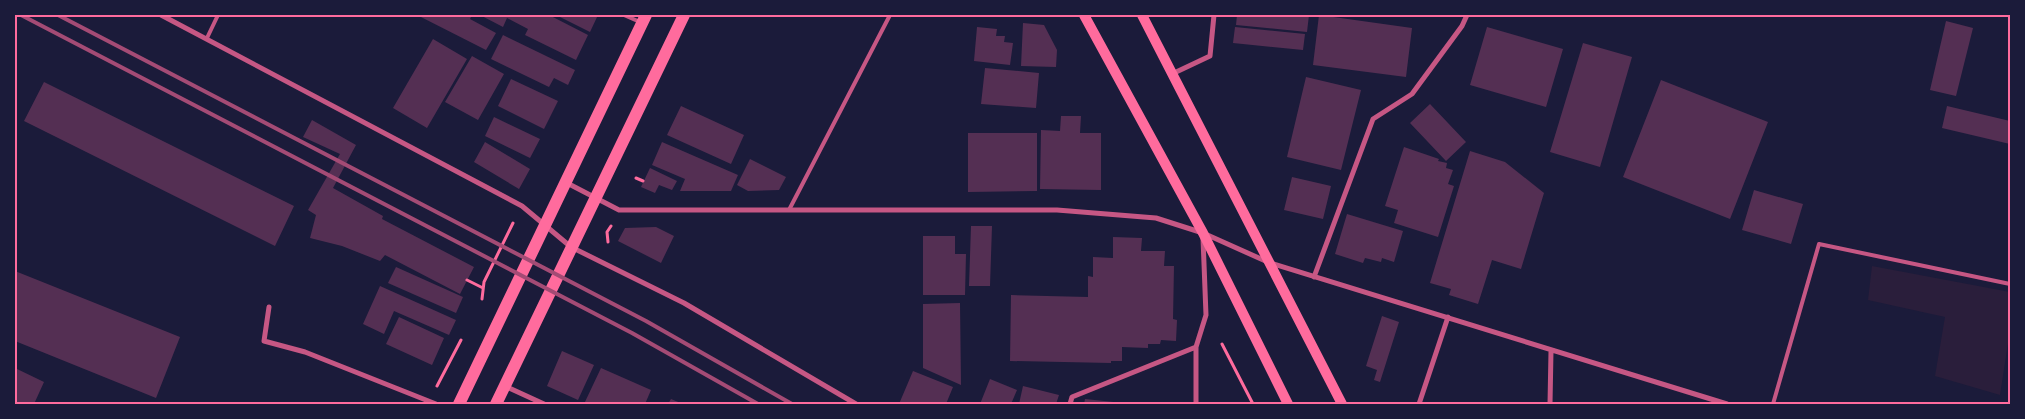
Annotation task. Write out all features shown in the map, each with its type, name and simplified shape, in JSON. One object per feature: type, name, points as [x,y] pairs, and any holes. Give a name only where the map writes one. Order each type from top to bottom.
[{"type":"main road","points":[[496,404],[684,15]]},
{"type":"main road","points":[[1084,15],[1203,233],[1288,404]]},
{"type":"main road","points":[[1142,15],[1342,404]]},
{"type":"main road","points":[[459,404],[644,19]]},
{"type":"street","points":[[161,15],[522,206],[571,247],[684,303],[856,404]]},
{"type":"street","points":[[1174,74],[1210,56],[1214,15]]},
{"type":"street","points":[[1314,277],[1373,118],[1412,94],[1462,26],[1467,15]]},
{"type":"street","points":[[567,182],[619,210],[1057,210],[1156,218],[1203,233],[1270,263],[1727,404]]},
{"type":"street","points":[[1196,404],[1196,347],[1206,315],[1203,233]]},
{"type":"street","points":[[269,307],[264,341],[305,352],[436,404]]},
{"type":"street","points":[[1419,404],[1448,317]]},
{"type":"street","points":[[1070,404],[1072,397],[1196,347]]},
{"type":"street","points":[[1550,404],[1551,351]]},
{"type":"street","points":[[504,386],[544,404]]},
{"type":"lane","points":[[207,38],[218,15]]},
{"type":"lane","points":[[624,15],[644,19]]},
{"type":"lane","points":[[789,210],[890,15]]},
{"type":"lane","points":[[1773,404],[1819,244],[2010,284]]},
{"type":"path","points":[[636,178],[644,181]]},
{"type":"path","points":[[482,302],[484,282],[514,221]]},
{"type":"path","points":[[608,242],[608,232],[612,223]]},
{"type":"path","points":[[467,280],[483,288]]},
{"type":"path","points":[[429,401],[464,335]]},
{"type":"path","points":[[1222,344],[1253,404]]},
{"type":"shaded area","points":[[1872,266],[2010,292],[2010,330],[2000,395],[1935,376],[1945,317],[1868,300]]},
{"type":"building","points":[[417,15],[472,15],[470,19],[496,33],[486,50]]},
{"type":"building","points":[[480,15],[549,15],[588,35],[576,60],[525,35],[528,29],[507,18],[503,27]]},
{"type":"building","points":[[556,15],[598,15],[590,32]]},
{"type":"building","points":[[1237,15],[1309,15],[1307,32],[1236,25]]},
{"type":"building","points":[[1319,15],[1412,28],[1406,77],[1313,65]]},
{"type":"building","points":[[1946,21],[1973,28],[1956,96],[1930,90]]},
{"type":"building","points":[[1023,23],[1044,25],[1057,50],[1056,67],[1021,66]]},
{"type":"building","points":[[977,27],[997,29],[996,36],[1005,36],[1004,42],[1013,43],[1010,65],[974,61]]},
{"type":"building","points":[[1235,27],[1305,34],[1303,50],[1233,43]]},
{"type":"building","points":[[1487,27],[1563,49],[1546,107],[1470,85]]},
{"type":"building","points":[[503,35],[575,70],[568,85],[554,78],[549,87],[491,59]]},
{"type":"building","points":[[433,39],[467,59],[427,128],[393,108]]},
{"type":"building","points":[[1583,43],[1632,57],[1600,167],[1550,152]]},
{"type":"building","points":[[472,56],[504,74],[478,120],[445,102]]},
{"type":"building","points":[[985,68],[1039,73],[1036,108],[981,104]]},
{"type":"building","points":[[1306,77],[1361,90],[1341,170],[1287,157]]},
{"type":"building","points":[[511,79],[558,101],[544,129],[498,106]]},
{"type":"building","points":[[1661,80],[1768,122],[1730,219],[1623,177]]},
{"type":"building","points":[[44,82],[294,206],[275,246],[24,121]]},
{"type":"building","points":[[1430,104],[1466,142],[1446,161],[1410,123]]},
{"type":"building","points":[[681,106],[744,135],[731,164],[667,135]]},
{"type":"building","points":[[1947,106],[2010,121],[2010,144],[1942,128]]},
{"type":"building","points":[[1061,116],[1081,116],[1080,133],[1101,133],[1101,190],[1040,189],[1041,130],[1060,131]]},
{"type":"building","points":[[494,117],[540,139],[530,158],[485,136]]},
{"type":"building","points":[[312,120],[356,145],[333,188],[383,216],[382,219],[474,267],[460,294],[385,255],[380,261],[342,246],[310,238],[316,215],[308,210],[340,154],[303,137]]},
{"type":"building","points":[[968,133],[1037,133],[1037,191],[968,192]]},
{"type":"building","points":[[485,142],[530,169],[519,189],[474,162]]},
{"type":"building","points":[[662,142],[738,175],[731,191],[680,191],[685,179],[652,165]]},
{"type":"building","points":[[1404,147],[1439,159],[1438,161],[1447,163],[1446,168],[1453,170],[1448,184],[1454,186],[1438,237],[1394,223],[1398,210],[1385,206]]},
{"type":"building","points":[[1470,151],[1505,162],[1544,193],[1521,269],[1492,260],[1478,304],[1449,295],[1451,289],[1430,283]]},
{"type":"building","points":[[750,159],[786,177],[779,190],[748,191],[737,185]]},
{"type":"building","points":[[650,168],[677,181],[672,190],[659,185],[655,193],[641,187]]},
{"type":"building","points":[[1292,177],[1331,186],[1323,219],[1284,210]]},
{"type":"building","points":[[1754,190],[1803,204],[1791,244],[1742,230]]},
{"type":"building","points":[[1347,214],[1403,231],[1394,262],[1382,258],[1381,262],[1365,258],[1363,263],[1335,254]]},
{"type":"building","points":[[971,226],[992,226],[990,286],[969,286]]},
{"type":"building","points":[[656,227],[674,236],[661,263],[618,241],[625,228]]},
{"type":"building","points":[[923,236],[955,236],[955,254],[966,254],[965,295],[923,295]]},
{"type":"building","points":[[1113,237],[1142,238],[1141,251],[1165,251],[1164,266],[1174,266],[1173,319],[1177,320],[1176,341],[1161,340],[1160,344],[1148,344],[1148,348],[1122,347],[1122,361],[1111,361],[1111,363],[1010,361],[1011,295],[1088,297],[1088,276],[1093,277],[1093,257],[1113,258]]},
{"type":"building","points":[[396,267],[463,297],[456,313],[388,283]]},
{"type":"building","points":[[15,271],[180,337],[156,398],[15,341]]},
{"type":"building","points":[[380,286],[456,320],[449,335],[394,311],[384,334],[363,324]]},
{"type":"building","points":[[960,303],[961,385],[923,368],[923,304]]},
{"type":"building","points":[[1382,316],[1399,322],[1380,382],[1374,380],[1377,370],[1366,366]]},
{"type":"building","points":[[399,317],[444,338],[432,365],[386,344]]},
{"type":"building","points":[[562,351],[594,365],[578,400],[547,386]]},
{"type":"building","points":[[15,368],[44,382],[34,404],[15,404]]},
{"type":"building","points":[[601,368],[651,390],[645,404],[584,404]]},
{"type":"building","points":[[913,371],[953,387],[946,404],[899,404]]},
{"type":"building","points":[[990,379],[1017,390],[1011,404],[980,404]]},
{"type":"building","points":[[1023,386],[1059,395],[1056,404],[1019,404]]},
{"type":"building","points":[[671,399],[683,404],[668,404]]},
{"type":"building","points":[[1085,399],[1123,403],[1084,404]]},
{"type":"railway","points":[[21,15],[632,333],[758,404]]},
{"type":"railway","points":[[58,15],[646,321],[792,404]]}]
